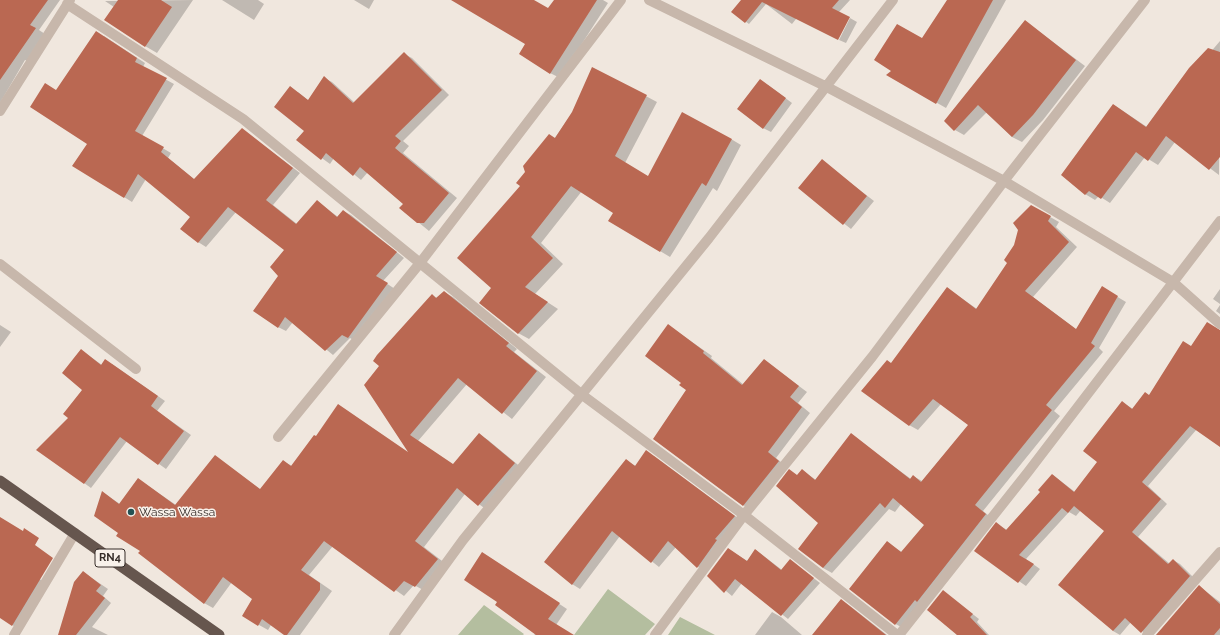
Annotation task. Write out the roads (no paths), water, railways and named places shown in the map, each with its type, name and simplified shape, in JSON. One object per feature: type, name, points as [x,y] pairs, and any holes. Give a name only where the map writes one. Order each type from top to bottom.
[{"type":"highway","name":"RN4","points":[[0,481],[219,635]]},
{"type":"street","points":[[278,437],[420,263],[621,0]]},
{"type":"street","points":[[649,0],[827,87],[1004,181],[1173,282],[1220,324]]},
{"type":"street","points":[[394,635],[453,551],[709,238],[893,0]]},
{"type":"street","points":[[655,635],[744,514],[872,357],[1004,181],[1145,0]]},
{"type":"street","points":[[0,111],[69,2],[243,119],[581,394],[744,514],[898,635],[1028,472],[1220,221]]},
{"type":"street","points":[[0,264],[136,369]]},
{"type":"street","points":[[14,635],[75,533]]},
{"type":"street","points":[[1147,635],[1220,552]]},
{"type":"place","name":"Wassa Wassa","points":[[131,512]]}]
